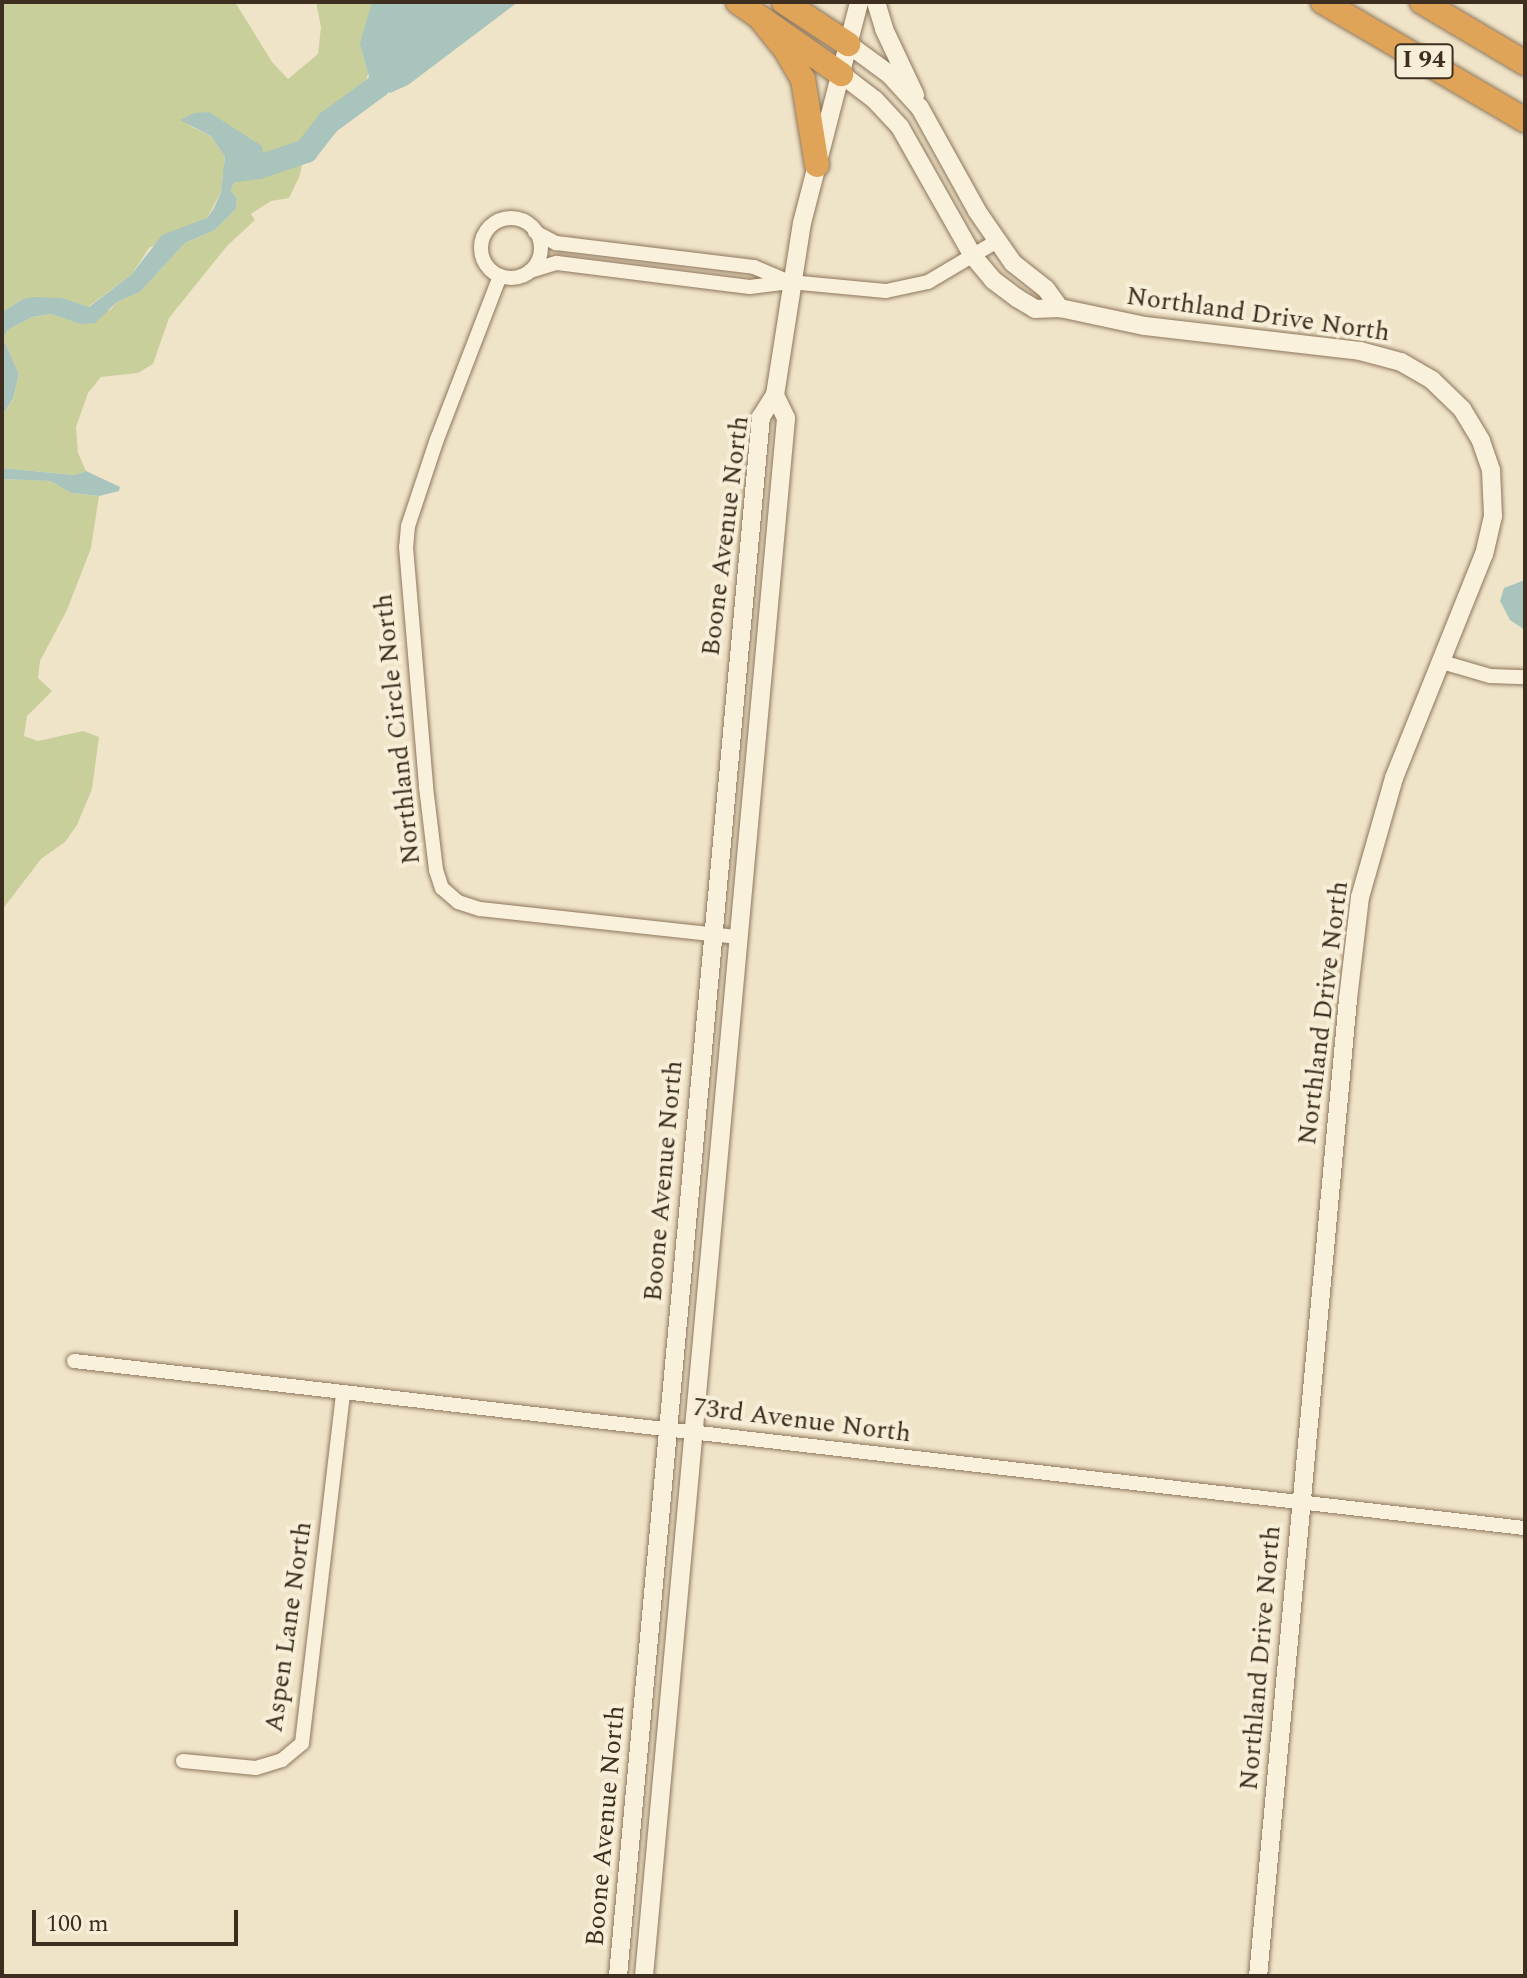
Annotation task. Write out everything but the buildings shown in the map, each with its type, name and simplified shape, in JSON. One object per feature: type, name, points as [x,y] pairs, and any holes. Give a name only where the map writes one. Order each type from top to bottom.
[{"type":"highway","points":[[738,2],[841,74]]},
{"type":"highway","points":[[784,2],[848,44]]},
{"type":"highway","name":"I 94","points":[[1323,2],[1525,120]]},
{"type":"highway","name":"I 94","points":[[1422,2],[1525,63]]},
{"type":"highway","points":[[761,19],[786,50],[803,79],[817,165]]},
{"type":"street","name":"Boone Avenue North","points":[[618,1976],[761,417],[775,395],[790,282],[859,2]]},
{"type":"street","points":[[876,2],[884,29],[920,108],[997,241],[1013,263],[1046,289],[1060,308]]},
{"type":"street","points":[[848,44],[889,74],[920,108]]},
{"type":"street","name":"Northland Drive North","points":[[841,74],[875,100],[900,127],[973,256],[993,280],[1035,309],[1060,308],[1116,322],[1382,356],[1417,370],[1462,409],[1481,441],[1491,470],[1493,516],[1484,554],[1394,778],[1360,897],[1258,1976]]},
{"type":"street","points":[[790,282],[754,267],[556,243],[514,219],[502,220],[486,231],[481,243],[482,257],[490,270],[513,278],[557,263],[750,287],[790,282],[870,291],[900,290],[928,282],[997,241]]},
{"type":"street","points":[[530,271],[541,249],[535,232]]},
{"type":"street","name":"Northland Circle North","points":[[500,276],[437,439],[407,536],[406,567],[436,870],[442,888],[458,902],[480,909],[738,937]]},
{"type":"street","name":"Boone Avenue North","points":[[644,1976],[786,418],[775,395]]},
{"type":"street","points":[[1442,662],[1490,676],[1525,677]]},
{"type":"street","name":"73rd Avenue North","points":[[74,1361],[1525,1528]]},
{"type":"street","name":"Aspen Lane North","points":[[183,1761],[256,1768],[282,1760],[302,1743],[343,1393]]},
{"type":"green space","points":[[2,2],[235,2],[272,62],[288,79],[318,54],[321,27],[316,2],[372,2],[364,59],[368,74],[364,88],[347,94],[302,144],[262,160],[262,146],[188,125],[211,136],[225,157],[221,192],[207,218],[149,248],[132,274],[88,307],[62,298],[23,299],[2,312]]},
{"type":"green space","points":[[303,158],[300,175],[289,198],[271,201],[251,214],[255,220],[227,246],[169,318],[153,364],[138,373],[101,377],[88,393],[76,427],[78,453],[86,471],[74,475],[2,468],[2,416],[13,400],[19,374],[3,338],[8,330],[32,317],[51,314],[66,319],[110,310],[117,302],[140,292],[185,243],[215,230],[236,209],[237,199],[231,190],[237,176],[266,172]]},
{"type":"green space","points":[[2,479],[50,481],[71,493],[99,496],[91,548],[67,610],[40,661],[38,678],[52,691],[27,716],[24,736],[38,741],[83,731],[99,737],[92,789],[77,825],[65,842],[41,859],[2,910]]},
{"type":"water","points":[[372,2],[518,2],[408,85],[390,93],[368,74],[360,43]]},
{"type":"water","points":[[209,112],[262,146],[266,172],[237,176],[231,190],[237,199],[236,209],[215,230],[185,243],[140,292],[117,302],[95,323],[81,324],[51,314],[32,317],[8,330],[3,338],[19,374],[13,399],[2,416],[2,312],[23,299],[34,297],[62,298],[89,307],[132,274],[162,235],[207,218],[221,192],[225,157],[211,136],[180,120],[194,113]]},
{"type":"water","points":[[2,468],[74,475],[86,471],[120,487],[119,491],[99,496],[71,493],[50,481],[2,479]]},
{"type":"water","points":[[1525,580],[1525,630],[1510,620],[1500,601],[1504,588]]},
{"type":"waterway","points":[[235,170],[259,167],[306,151],[329,122],[378,86],[403,18],[416,2]]}]
